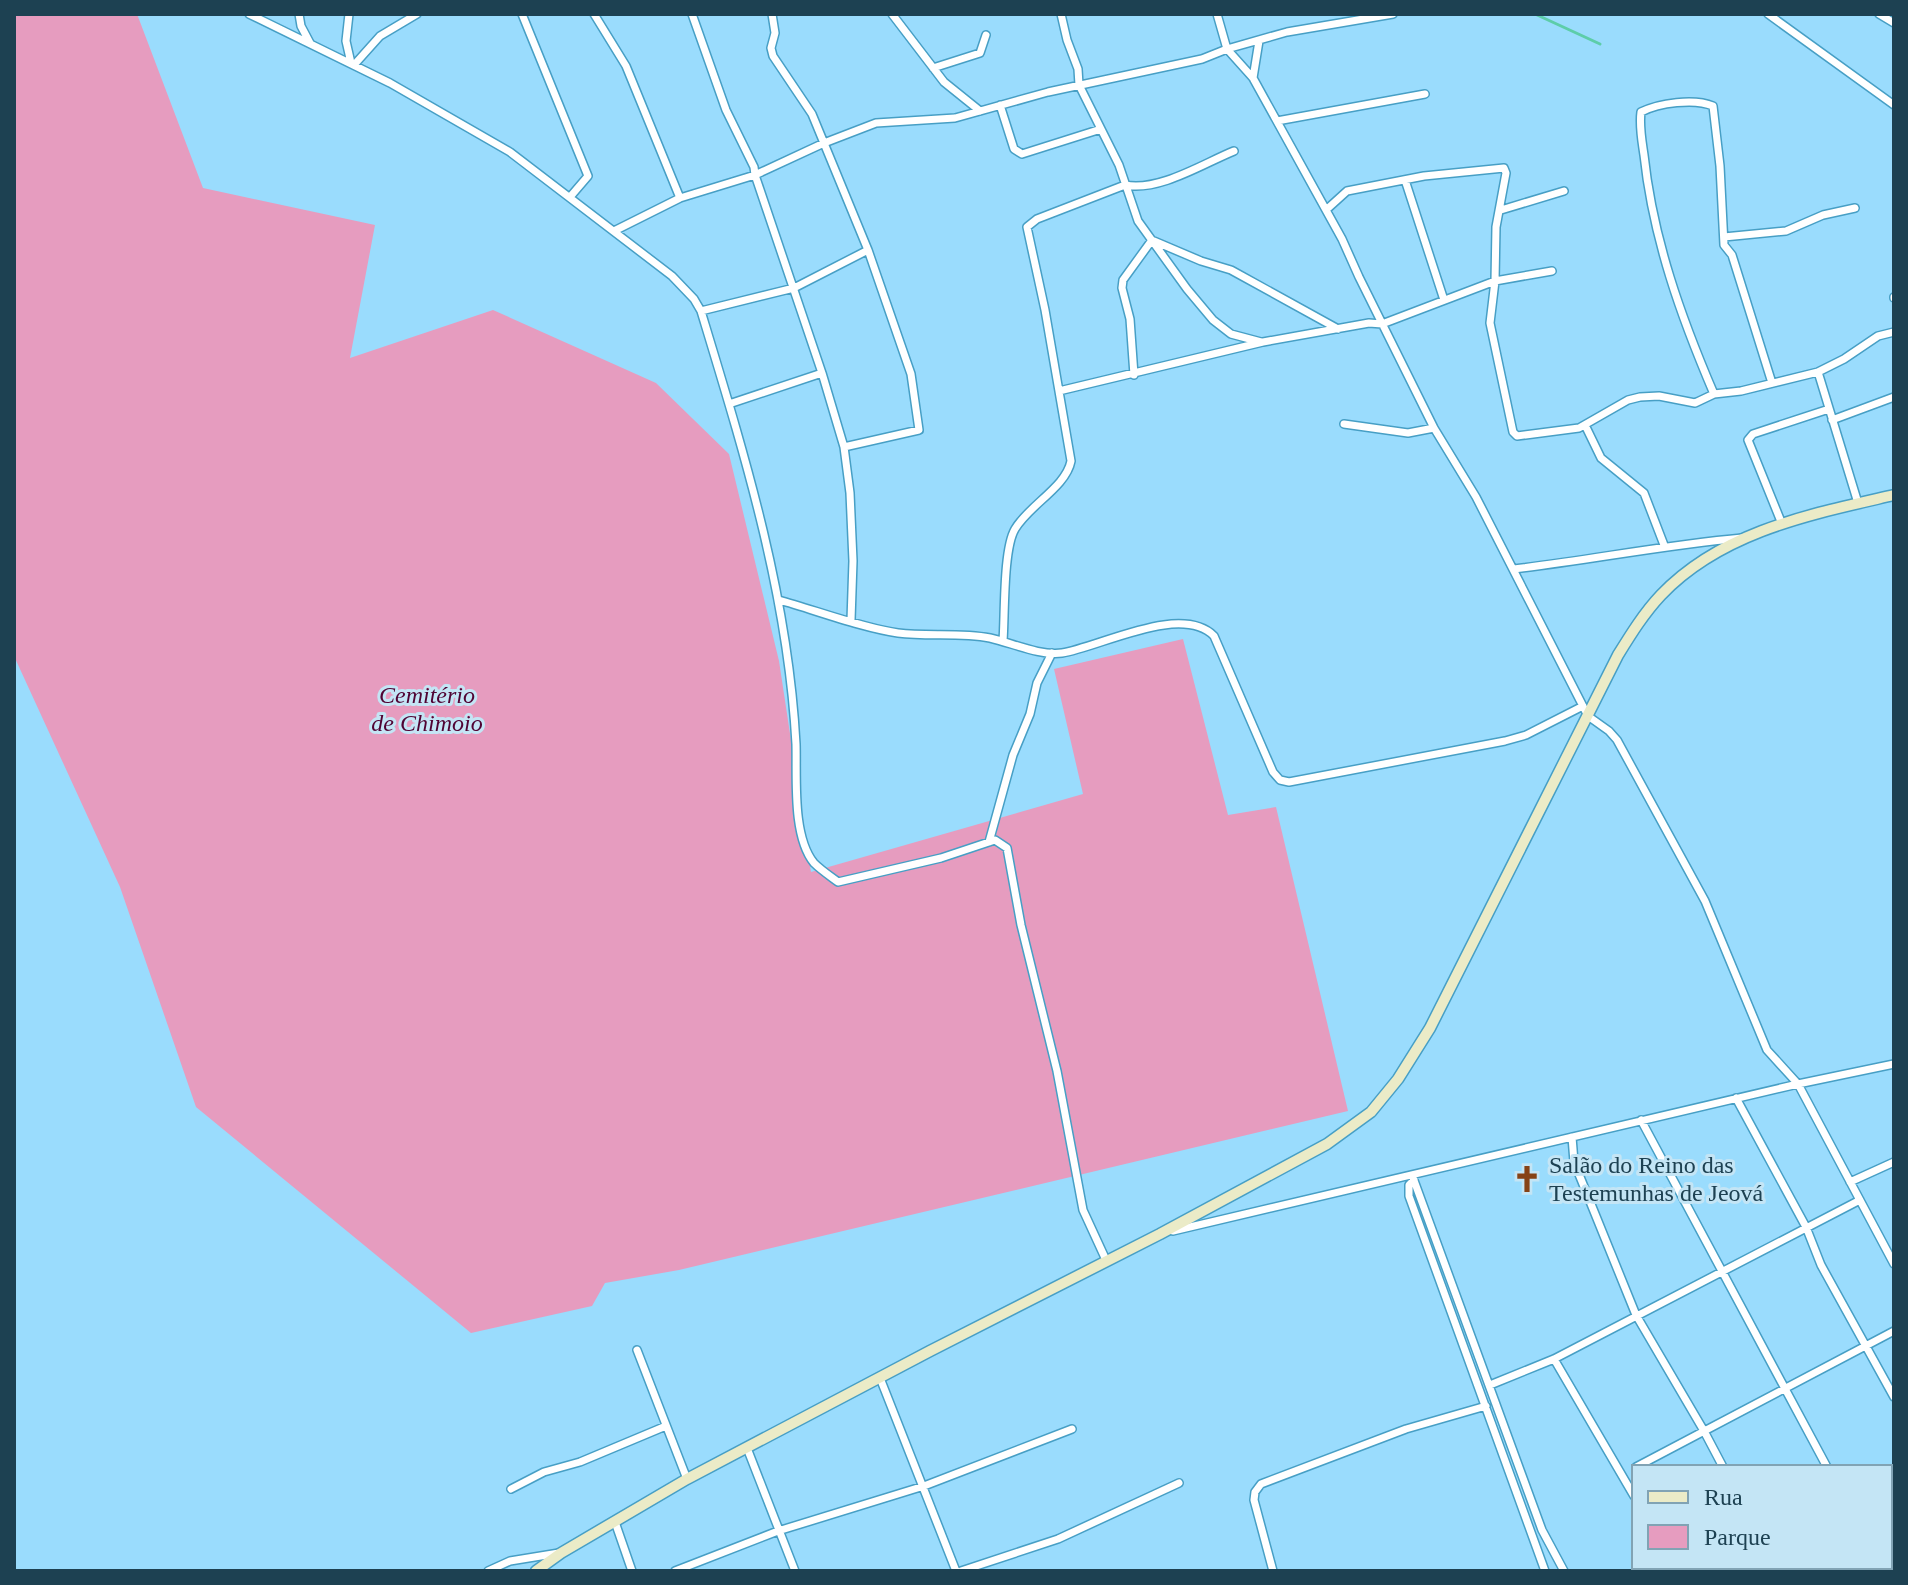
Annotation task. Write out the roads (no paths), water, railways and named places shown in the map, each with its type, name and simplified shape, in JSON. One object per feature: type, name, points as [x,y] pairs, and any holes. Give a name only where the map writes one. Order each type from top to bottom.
[{"type":"street","points":[[249,14],[398,87],[510,152],[672,276],[694,299],[701,311],[729,404],[779,600],[795,719],[803,843],[814,863],[838,882],[941,858],[995,840],[1007,848],[1021,925],[1057,1071],[1083,1210],[1106,1260]]},
{"type":"street","points":[[299,14],[301,26],[311,44]]},
{"type":"street","points":[[349,14],[346,41],[352,64]]},
{"type":"street","points":[[352,64],[380,36],[417,14]]},
{"type":"street","points":[[522,14],[588,176],[570,197]]},
{"type":"street","points":[[594,14],[626,66],[680,198]]},
{"type":"street","points":[[692,14],[726,110],[754,167],[844,447],[853,561],[851,620]]},
{"type":"street","points":[[772,14],[775,33],[771,48],[773,56],[806,102],[823,136],[868,250],[911,374],[919,427],[916,433],[844,447]]},
{"type":"street","points":[[892,14],[944,82],[980,111]]},
{"type":"street","points":[[1061,14],[1078,69],[1079,85],[1119,165],[1138,221],[1187,289],[1222,329],[1240,338],[1263,342]]},
{"type":"street","points":[[1217,14],[1227,49],[1253,78],[1326,210],[1434,428],[1476,497],[1586,711],[1617,740],[1705,901],[1767,1050],[1798,1084],[1894,1264]]},
{"type":"street","points":[[614,231],[680,198],[755,175],[876,123],[941,120],[1079,85],[1202,59],[1295,31],[1393,14]]},
{"type":"street","points":[[1768,14],[1894,105]]},
{"type":"street","points":[[1879,14],[1894,23]]},
{"type":"street","points":[[933,68],[980,53],[986,35]]},
{"type":"street","points":[[1253,78],[1259,41]]},
{"type":"street","points":[[1277,121],[1425,94]]},
{"type":"street","points":[[1714,394],[1692,342],[1656,232],[1647,185],[1640,116],[1643,110],[1671,103],[1713,106],[1724,245],[1732,255],[1772,383]]},
{"type":"street","points":[[1000,105],[1017,152],[1022,154],[1101,129]]},
{"type":"street","points":[[1003,641],[1013,532],[1023,517],[1069,470],[1071,461],[1027,227],[1037,219],[1125,185],[1139,186],[1169,180],[1234,151]]},
{"type":"street","points":[[1326,210],[1347,191],[1500,167],[1506,173],[1496,227],[1490,323],[1513,432],[1517,436],[1573,429],[1628,400],[1640,397],[1659,396],[1695,403],[1714,394],[1818,372],[1878,336],[1894,332]]},
{"type":"street","points":[[1405,180],[1444,300]]},
{"type":"street","points":[[1501,210],[1564,191]]},
{"type":"street","points":[[1724,237],[1786,231],[1823,215],[1855,208]]},
{"type":"street","points":[[1152,240],[1231,270],[1338,329]]},
{"type":"street","points":[[1134,375],[1130,319],[1123,280],[1152,240]]},
{"type":"street","points":[[701,311],[794,288],[868,250]]},
{"type":"street","points":[[1059,391],[1263,342],[1369,323],[1382,324],[1495,281],[1552,271]]},
{"type":"street","points":[[1818,372],[1858,503]]},
{"type":"street","points":[[729,404],[822,373]]},
{"type":"street","points":[[1832,420],[1894,397]]},
{"type":"street","points":[[1782,524],[1748,440],[1753,434],[1829,409]]},
{"type":"street","points":[[1344,424],[1408,433],[1434,428]]},
{"type":"street","points":[[1585,425],[1601,458],[1644,493],[1664,545]]},
{"type":"street","points":[[536,1571],[687,1479],[1160,1234],[1327,1144],[1371,1112],[1387,1094],[1430,1028],[1586,711],[1636,626],[1663,594],[1698,566],[1743,538],[1782,524],[1894,495]]},
{"type":"street","points":[[1514,569],[1604,558],[1664,545],[1743,538]]},
{"type":"street","points":[[779,600],[897,633],[953,634],[1003,641],[1052,653],[1080,648],[1144,628],[1196,625],[1206,628],[1214,636],[1273,772],[1280,780],[1289,782],[1505,741],[1586,711]]},
{"type":"street","points":[[989,842],[1037,683],[1052,653]]},
{"type":"street","points":[[1160,1234],[1413,1177],[1641,1120],[1894,1064]]},
{"type":"street","points":[[1736,1098],[1806,1227],[1821,1265],[1894,1397]]},
{"type":"street","points":[[1641,1120],[1826,1465]]},
{"type":"street","points":[[1572,1137],[1574,1162],[1636,1315],[1722,1465]]},
{"type":"street","points":[[1850,1182],[1894,1162]]},
{"type":"street","points":[[1413,1177],[1542,1530],[1564,1571]]},
{"type":"street","points":[[1413,1177],[1409,1196],[1545,1571]]},
{"type":"street","points":[[1490,1385],[1554,1359],[1860,1200]]},
{"type":"street","points":[[1639,1465],[1894,1331]]},
{"type":"street","points":[[637,1350],[687,1479]]},
{"type":"street","points":[[1554,1359],[1632,1492]]},
{"type":"street","points":[[880,1378],[958,1571],[1058,1539],[1179,1483]]},
{"type":"street","points":[[1273,1571],[1254,1500],[1261,1484],[1406,1429],[1486,1406]]},
{"type":"street","points":[[511,1489],[544,1472],[580,1462],[666,1426]]},
{"type":"street","points":[[675,1571],[778,1531],[924,1486],[1072,1429]]},
{"type":"street","points":[[747,1448],[795,1571]]},
{"type":"street","points":[[1622,1474],[1632,1469]]},
{"type":"street","points":[[615,1522],[632,1571]]},
{"type":"street","points":[[488,1571],[510,1561],[561,1553]]},
{"type":"waterway","points":[[1535,14],[1600,44]]},
{"type":"place","name":"Salão do Reino das Testemunhas de Jeová","points":[[1527,1179]]},
{"type":"park label","name":"Cemitério de Chimoio","points":[[427,709]]}]
